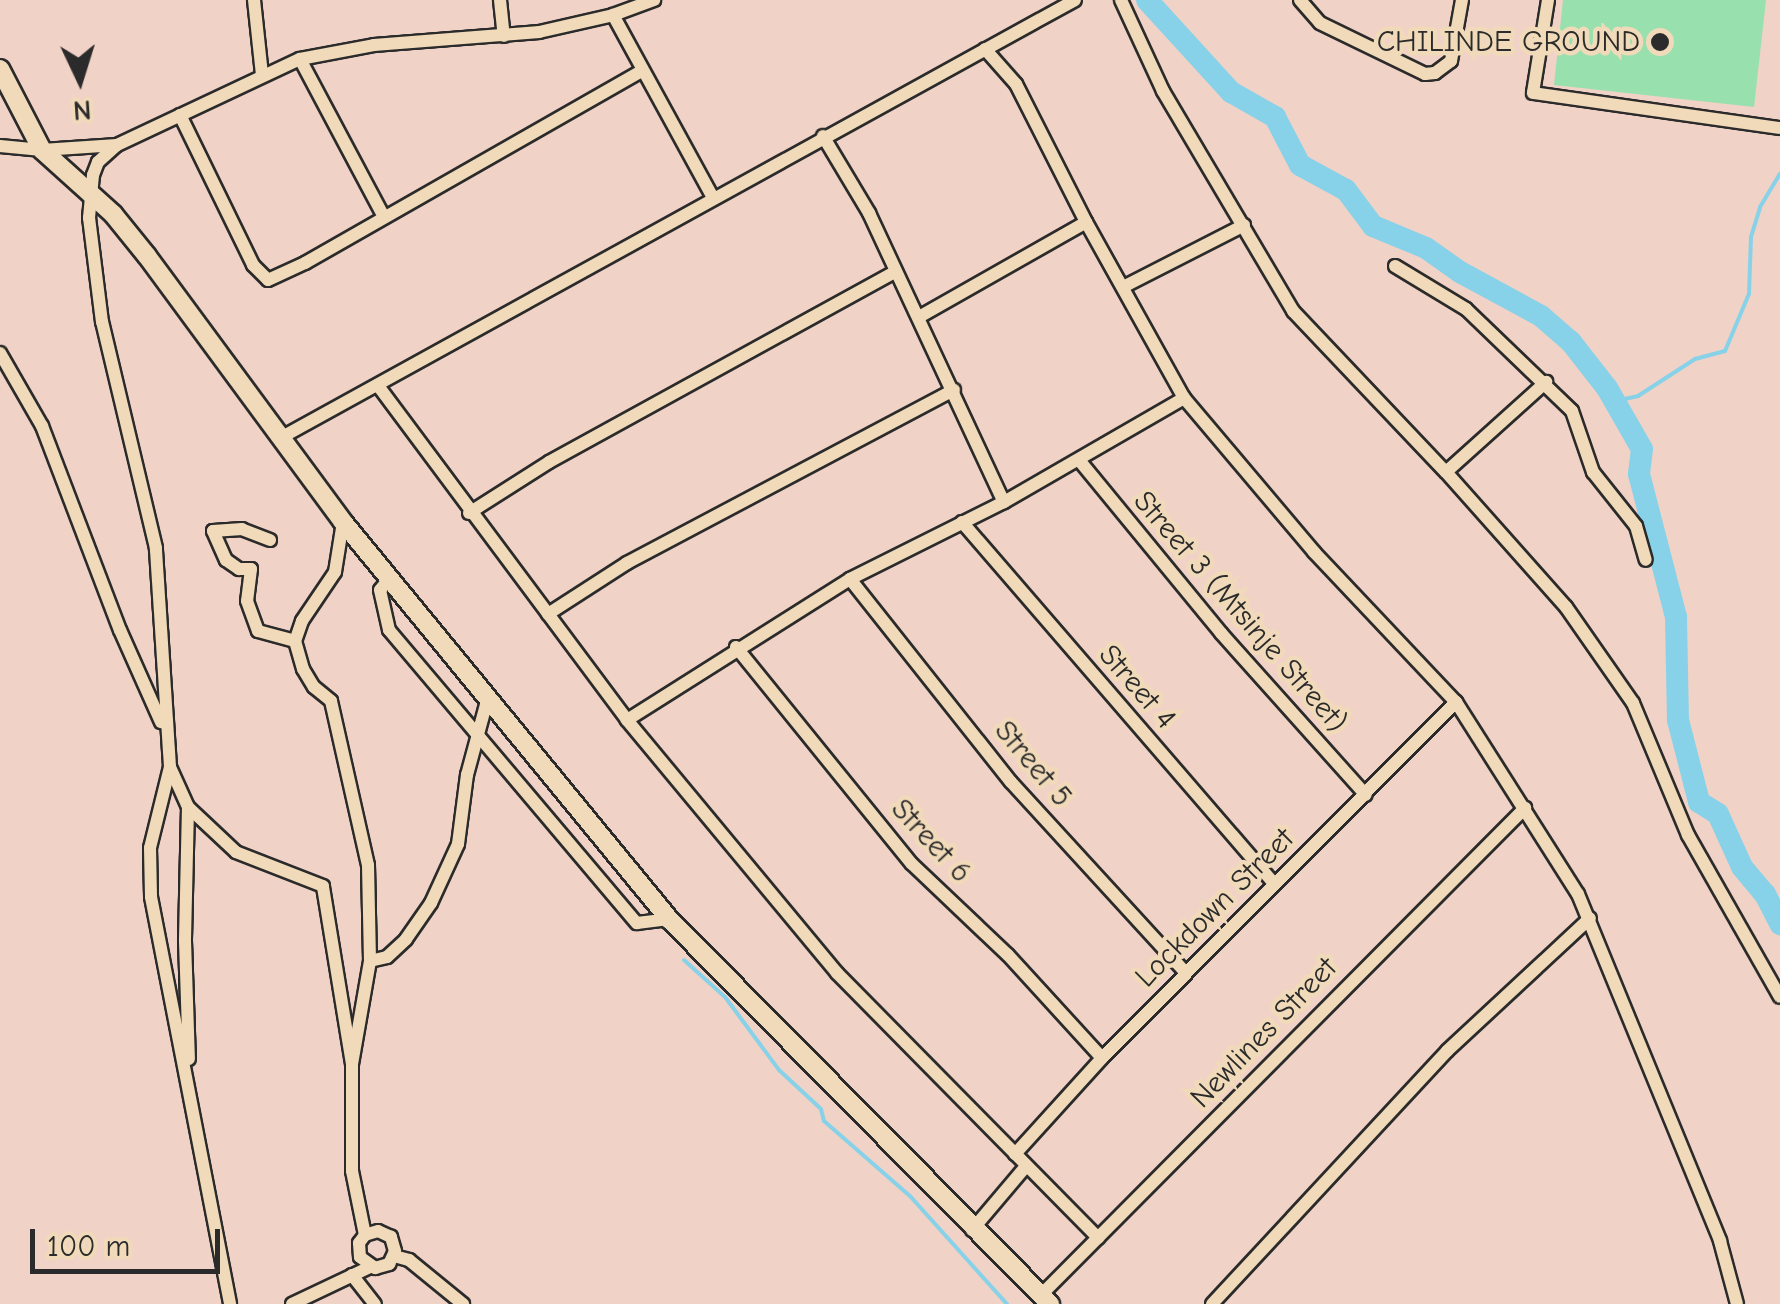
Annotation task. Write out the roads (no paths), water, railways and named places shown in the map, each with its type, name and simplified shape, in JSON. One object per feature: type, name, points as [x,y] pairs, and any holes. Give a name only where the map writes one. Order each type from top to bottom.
[{"type":"street","points":[[254,0],[262,75]]},
{"type":"street","points":[[500,0],[504,36]]},
{"type":"street","points":[[284,436],[379,387],[822,136],[1075,0]]},
{"type":"street","points":[[1122,0],[1163,90],[1293,311],[1446,472],[1566,607],[1634,704],[1688,835],[1780,997]]},
{"type":"street","points":[[1300,0],[1320,23],[1425,74],[1451,61],[1462,0]]},
{"type":"street","points":[[1548,0],[1533,93],[1780,128]]},
{"type":"street","points":[[370,1267],[358,1252],[365,1235],[352,1171],[352,1064],[323,886],[236,852],[188,807],[170,768],[164,729],[164,626],[156,548],[102,322],[89,191],[98,162],[117,145],[300,58],[360,46],[504,36],[614,15],[650,1]]},
{"type":"street","points":[[614,15],[713,198]]},
{"type":"street","points":[[984,49],[1016,84],[1086,222],[1184,398],[1314,552],[1456,702],[1590,918],[1720,1241],[1736,1304]]},
{"type":"street","points":[[300,58],[384,217]]},
{"type":"street","points":[[0,69],[42,150],[89,191],[148,256],[284,436],[343,522],[669,919],[972,1230],[1046,1300]]},
{"type":"street","points":[[180,115],[253,265],[268,280],[278,278],[642,72]]},
{"type":"street","points":[[822,136],[852,180],[1004,502]]},
{"type":"street","points":[[0,146],[42,150],[117,145]]},
{"type":"street","points":[[919,317],[1086,222]]},
{"type":"street","points":[[1123,287],[1244,225]]},
{"type":"street","points":[[1395,266],[1466,309],[1572,411],[1594,472],[1636,526],[1646,560]]},
{"type":"street","points":[[470,513],[549,462],[894,272]]},
{"type":"street","points":[[0,354],[42,426],[120,630],[164,729]]},
{"type":"street","points":[[1446,472],[1546,382]]},
{"type":"street","points":[[379,387],[628,720],[838,974],[1098,1238]]},
{"type":"street","points":[[548,614],[627,563],[954,390]]},
{"type":"street","points":[[628,720],[850,579],[1004,502],[1184,398]]},
{"type":"street","name":"Street 3 (Mtsinje Street)","points":[[1079,460],[1221,633],[1366,794]]},
{"type":"street","points":[[343,522],[335,572],[302,621],[295,642],[303,670],[314,687],[331,701],[368,865],[370,962],[352,1064]]},
{"type":"street","name":"Street 4","points":[[962,522],[1274,884]]},
{"type":"street","points":[[270,540],[242,529],[213,530],[226,560],[238,569],[251,569],[248,601],[258,631],[295,642]]},
{"type":"street","points":[[390,579],[380,590],[389,630],[637,923],[669,919]]},
{"type":"street","name":"Street 5","points":[[850,579],[1011,782],[1186,973]]},
{"type":"street","name":"Street 6","points":[[736,648],[912,864],[1008,955],[1102,1058]]},
{"type":"street","points":[[370,962],[386,957],[406,938],[431,903],[458,844],[487,701]]},
{"type":"street","name":"Lockdown Street","points":[[1015,1154],[1102,1058],[1456,702]]},
{"type":"street","points":[[170,768],[150,848],[151,896],[230,1304]]},
{"type":"street","points":[[186,1082],[190,1027],[184,942],[188,807]]},
{"type":"street","name":"Newlines Street","points":[[1046,1300],[1098,1238],[1524,808]]},
{"type":"street","points":[[1212,1304],[1448,1051],[1590,918]]},
{"type":"street","points":[[972,1230],[1026,1166]]},
{"type":"street","points":[[292,1304],[370,1267],[384,1266],[394,1256],[395,1246],[388,1234],[374,1231],[365,1235]]},
{"type":"street","points":[[394,1256],[409,1260],[463,1304]]},
{"type":"street","points":[[352,1275],[374,1304]]},
{"type":"waterway","points":[[1147,0],[1231,92],[1275,117],[1300,165],[1346,190],[1373,226],[1426,248],[1460,272],[1541,316],[1571,342],[1607,388],[1642,449],[1639,474],[1676,617],[1678,720],[1699,802],[1718,814],[1742,867],[1765,894],[1780,924]]},
{"type":"waterway","points":[[1615,401],[1638,396],[1695,359],[1725,351],[1749,294],[1751,237],[1760,207],[1780,174]]},
{"type":"waterway","points":[[684,960],[725,997],[779,1070],[821,1109],[824,1121],[910,1196],[1007,1304]]},
{"type":"place","name":"CHILINDE GROUND","points":[[1660,42]]}]
